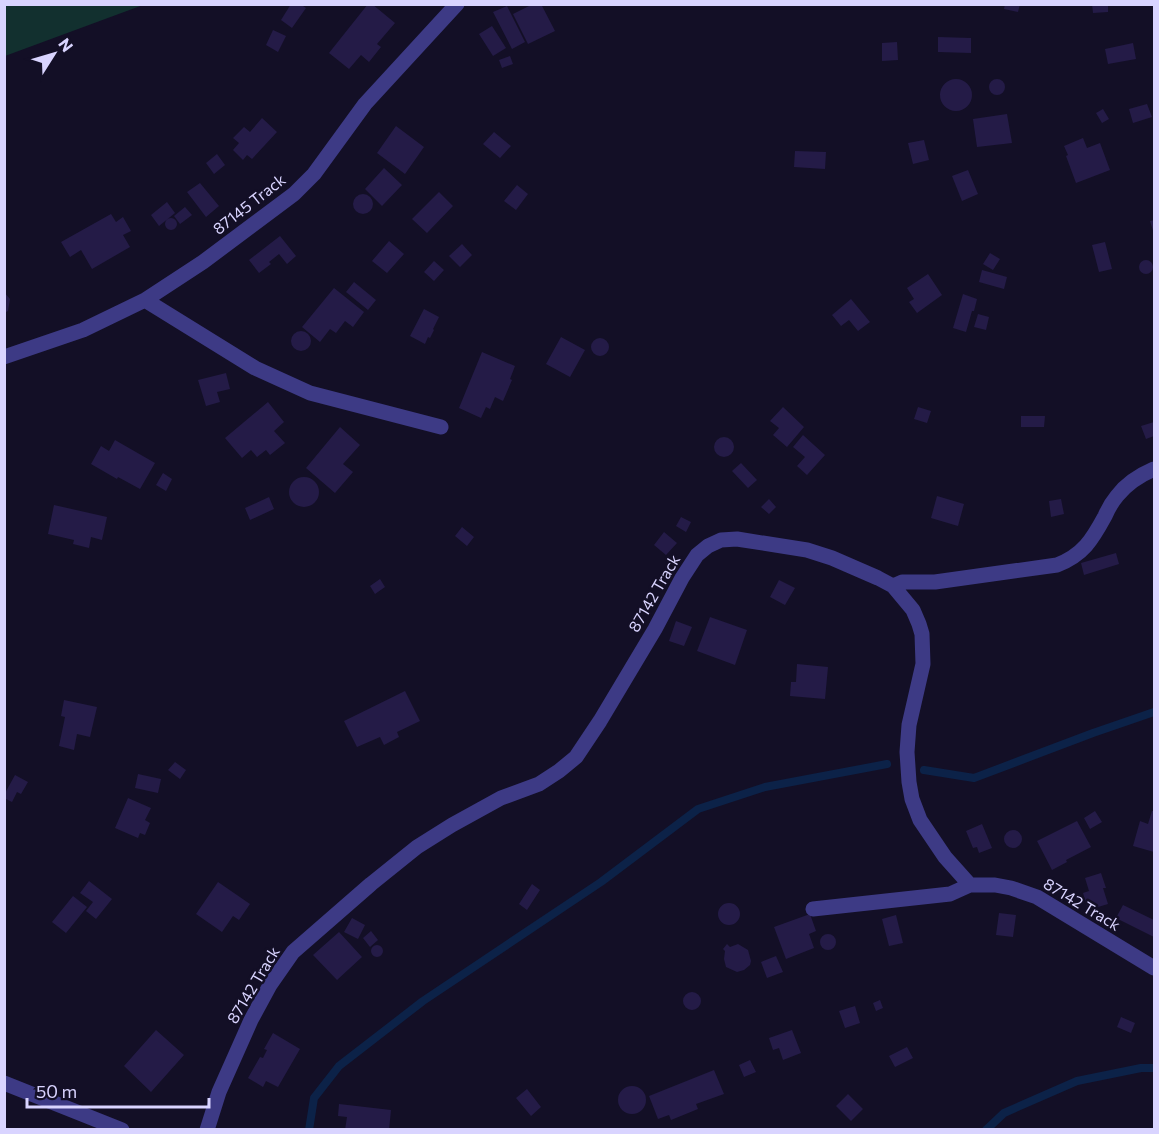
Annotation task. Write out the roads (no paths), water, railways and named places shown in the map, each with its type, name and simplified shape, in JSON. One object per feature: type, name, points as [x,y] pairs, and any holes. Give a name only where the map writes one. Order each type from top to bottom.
[{"type":"street","name":"87145 Track","points":[[4,357],[83,330],[146,300],[203,262],[294,194],[314,174],[365,104],[457,4]]},
{"type":"street","points":[[146,300],[255,368],[310,393],[441,427]]},
{"type":"street","points":[[893,586],[902,582],[935,582],[1057,565],[1069,561],[1084,549],[1114,498],[1123,488],[1139,476],[1155,469]]},
{"type":"street","name":"87142 Track","points":[[207,1130],[219,1092],[251,1020],[270,985],[293,952],[417,847],[501,798],[539,784],[576,757],[600,721],[697,555],[708,546],[721,540],[737,539],[816,553],[893,586],[913,610],[922,634],[923,664],[909,725],[907,752],[912,799],[920,820],[945,857],[970,885],[995,885],[1022,890],[1155,968]]},
{"type":"street","points":[[813,909],[950,894],[970,885]]},
{"type":"street","points":[[4,1083],[122,1130]]},
{"type":"waterway","points":[[924,770],[974,778],[1154,712]]},
{"type":"waterway","points":[[309,1130],[314,1098],[339,1066],[423,1001],[601,882],[698,809],[765,787],[887,764]]},
{"type":"waterway","points":[[986,1130],[1004,1113],[1077,1081],[1141,1068],[1154,1068]]}]
